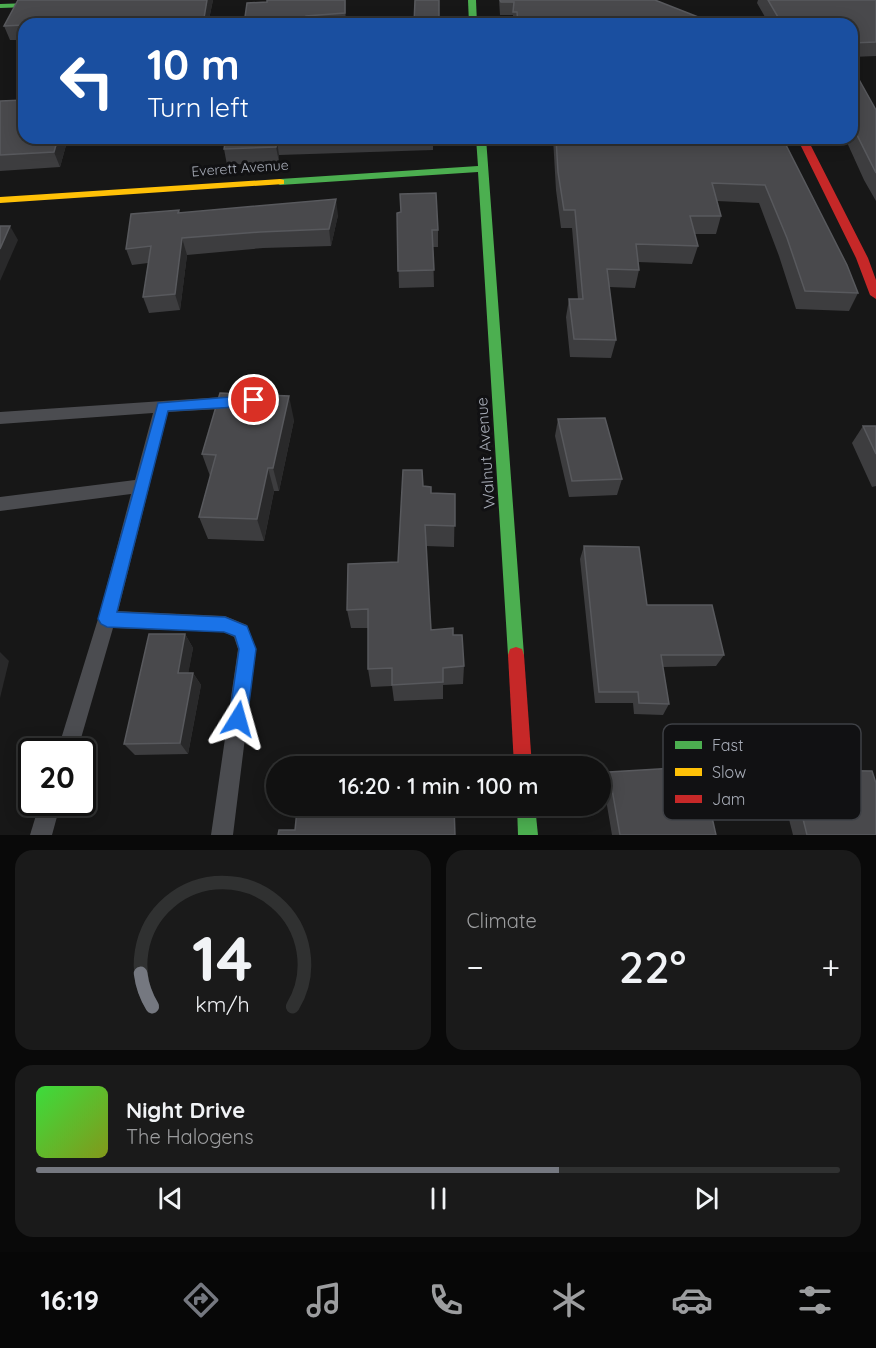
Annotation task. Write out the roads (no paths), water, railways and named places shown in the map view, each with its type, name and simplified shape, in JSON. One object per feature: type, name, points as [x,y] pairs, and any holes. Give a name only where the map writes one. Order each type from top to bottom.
[{"type":"street","points":[[472,0],[473,18]]},
{"type":"street","points":[[0,6],[71,3]]},
{"type":"street","name":"Walnut Avenue","points":[[481,144],[522,756]]},
{"type":"street","points":[[805,144],[862,258],[876,295]]},
{"type":"street","name":"Everett Avenue","points":[[0,201],[483,169]]},
{"type":"street","points":[[527,816],[528,835]]},
{"type":"lane","points":[[0,418],[254,400]]},
{"type":"lane","points":[[71,738],[107,619],[162,406]]},
{"type":"lane","points":[[0,504],[143,486]]},
{"type":"lane","points":[[107,619],[225,624],[241,631],[248,649],[222,835]]},
{"type":"lane","points":[[41,835],[47,816]]}]
